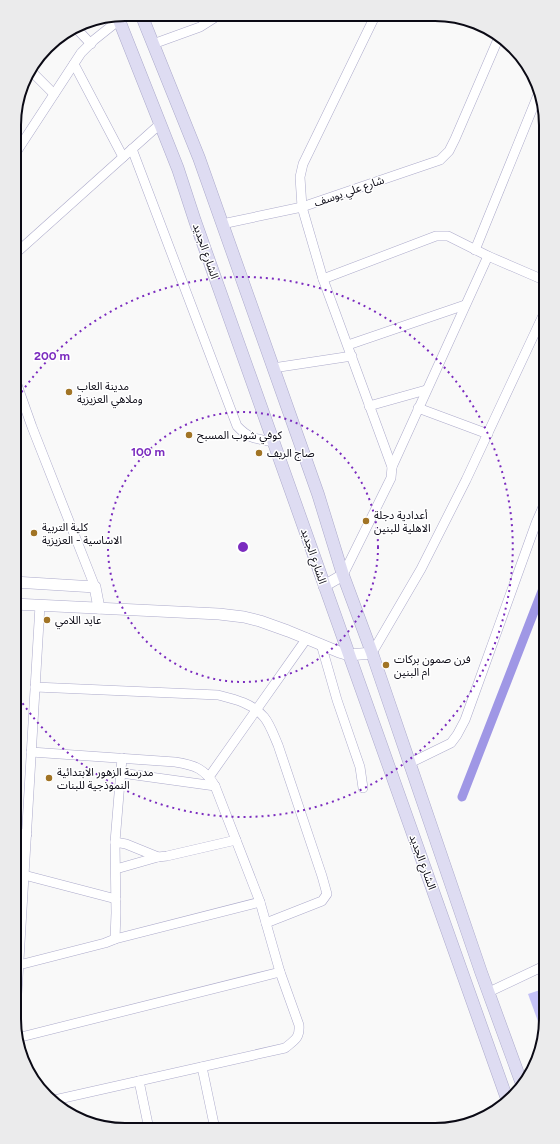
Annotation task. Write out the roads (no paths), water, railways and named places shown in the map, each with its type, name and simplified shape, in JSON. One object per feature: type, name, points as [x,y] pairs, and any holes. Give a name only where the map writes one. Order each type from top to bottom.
[{"type":"main road","name":"الشارع الجديد","points":[[119,21],[178,169],[324,586],[506,1096]]},
{"type":"main road","name":"الشارع الجديد","points":[[144,21],[199,158],[318,494],[343,575],[372,653],[520,1079]]},
{"type":"street","points":[[153,44],[200,27],[210,21]]},
{"type":"street","name":"شارع علي يوسف","points":[[373,21],[303,164],[300,177],[302,207],[440,160],[449,151],[455,139],[497,41]]},
{"type":"street","points":[[21,145],[81,53],[114,22]]},
{"type":"street","points":[[79,32],[91,44]]},
{"type":"street","points":[[74,64],[123,157]]},
{"type":"street","points":[[34,74],[54,94]]},
{"type":"street","points":[[475,250],[536,100]]},
{"type":"street","points":[[21,249],[160,124]]},
{"type":"street","points":[[132,149],[237,426],[243,433],[252,438],[274,442]]},
{"type":"street","points":[[222,224],[302,207],[323,278],[392,467]]},
{"type":"street","points":[[323,278],[436,236],[448,236],[488,256],[539,278]]},
{"type":"street","points":[[324,586],[343,575],[391,478],[392,467],[488,256]]},
{"type":"street","points":[[348,345],[466,305]]},
{"type":"street","points":[[21,604],[219,614],[260,621],[288,630],[349,655],[372,653],[421,569],[466,480],[539,324]]},
{"type":"street","points":[[273,368],[352,356]]},
{"type":"street","points":[[369,406],[426,390]]},
{"type":"street","points":[[21,395],[95,587],[99,608]]},
{"type":"street","points":[[418,408],[488,434]]},
{"type":"street","points":[[410,763],[451,743],[465,720],[539,516]]},
{"type":"street","points":[[21,582],[95,587]]},
{"type":"street","points":[[21,936],[40,605]]},
{"type":"street","points":[[210,777],[307,638]]},
{"type":"street","points":[[321,644],[337,700],[360,767],[363,788]]},
{"type":"street","points":[[35,687],[218,695],[240,701],[256,710],[264,717],[278,745],[327,894],[322,901],[266,922]]},
{"type":"street","points":[[32,752],[175,762],[189,764],[198,768],[210,777],[215,786],[260,902],[280,972],[299,1025],[300,1034],[285,1048],[58,1098]]},
{"type":"street","points":[[114,939],[116,899],[115,842],[122,758]]},
{"type":"street","points":[[121,773],[215,786]]},
{"type":"street","points":[[21,834],[27,834]]},
{"type":"street","points":[[116,869],[158,857],[236,840]]},
{"type":"street","points":[[115,842],[126,844],[158,857]]},
{"type":"street","points":[[24,875],[116,899]]},
{"type":"street","points":[[21,964],[260,902]]},
{"type":"street","points":[[489,992],[539,968]]},
{"type":"street","points":[[23,1037],[280,972]]},
{"type":"street","points":[[202,1067],[214,1123]]},
{"type":"street","points":[[139,1081],[148,1123]]},
{"type":"waterway","points":[[462,797],[539,599]]},
{"type":"place","name":"مدينة العاب وملاهي العزيزية","points":[[69,392]]},
{"type":"place","name":"كوفي شوب المسبح","points":[[189,435]]},
{"type":"place","name":"صاج الريف","points":[[259,453]]},
{"type":"place","name":"أعدادية دجلة الاهلية للبنين","points":[[366,521]]},
{"type":"place","name":"كلية التربية الاساسية - العزيزية","points":[[34,533]]},
{"type":"place","name":"عايد اللامي","points":[[47,620]]},
{"type":"place","name":"فرن صمون بركات ام البنين","points":[[386,665]]},
{"type":"place","name":"مدرسة الزهور الابتدائية النموذجية للبنات","points":[[49,778]]}]
